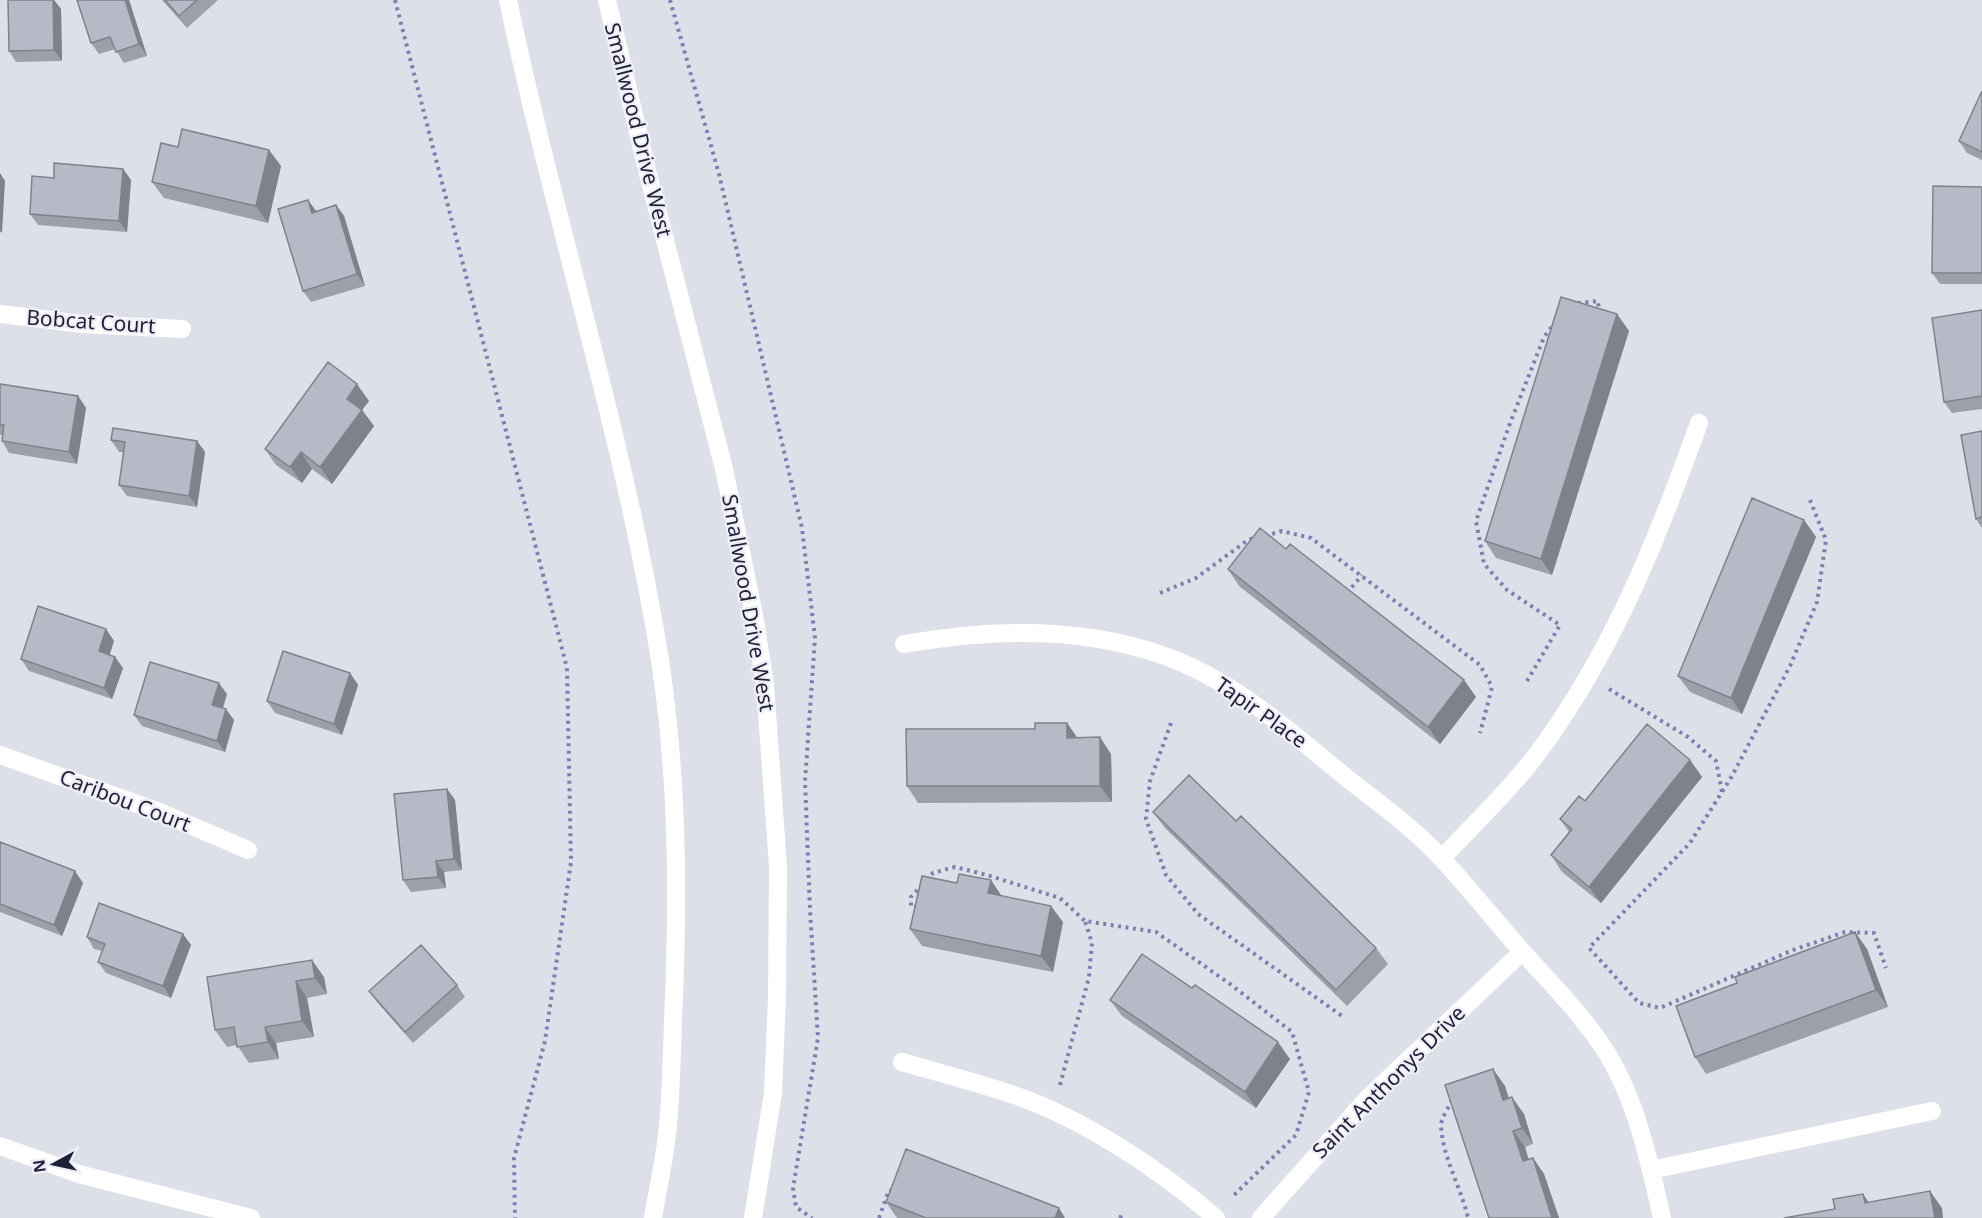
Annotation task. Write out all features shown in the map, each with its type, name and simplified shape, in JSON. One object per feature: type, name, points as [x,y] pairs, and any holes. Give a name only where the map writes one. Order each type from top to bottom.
[{"type":"street","points":[[508,0],[571,264],[620,451],[656,632],[671,756],[678,879],[674,994],[668,1128],[653,1218]]},
{"type":"street","name":"Smallwood Drive West","points":[[607,0],[646,166],[724,469],[754,615],[765,685],[778,855],[777,997],[773,1093],[753,1218]]},
{"type":"street","name":"Bobcat Court","points":[[0,314],[83,324],[182,329]]},
{"type":"street","points":[[1442,858],[1498,799],[1538,752],[1588,676],[1628,604],[1645,566],[1699,423]]},
{"type":"street","name":"Tapir Place","points":[[904,644],[953,635],[1044,633],[1096,640],[1163,655],[1209,676],[1253,702],[1442,858],[1522,952],[1583,1018],[1609,1057],[1629,1100],[1651,1170],[1662,1218]]},
{"type":"street","name":"Caribou Court","points":[[0,755],[158,811],[248,849]]},
{"type":"street","name":"Saint Anthonys Drive","points":[[1261,1218],[1367,1099],[1522,952]]},
{"type":"street","points":[[902,1062],[1018,1096],[1090,1130],[1146,1165],[1216,1218]]},
{"type":"street","points":[[1651,1170],[1932,1111]]},
{"type":"street","points":[[0,1146],[79,1174],[251,1218]]},
{"type":"path","points":[[395,0],[567,668],[571,862],[545,1041],[514,1158],[515,1218]]},
{"type":"path","points":[[670,0],[719,174],[802,528],[815,638],[805,792],[818,1038],[793,1188],[796,1207],[812,1218]]},
{"type":"path","points":[[1569,304],[1598,301],[1599,322]]},
{"type":"path","points":[[1527,681],[1560,625],[1507,590],[1484,564],[1476,521],[1509,426],[1544,337],[1557,321]]},
{"type":"path","points":[[1810,500],[1826,540],[1817,602],[1790,666],[1722,792],[1690,843],[1589,948],[1639,1003],[1660,1008],[1793,950],[1845,932],[1874,933],[1886,968]]},
{"type":"path","points":[[1160,593],[1196,578],[1248,540],[1282,531],[1311,538],[1480,665],[1492,687],[1480,733]]},
{"type":"path","points":[[1346,595],[1362,575]]},
{"type":"path","points":[[1588,676],[1688,737],[1716,761],[1722,792]]},
{"type":"path","points":[[1171,723],[1150,781],[1146,819],[1166,875],[1198,914],[1342,1016]]},
{"type":"path","points":[[922,908],[911,907],[911,897],[933,873],[955,867],[1060,898],[1085,921],[1092,943],[1089,977],[1053,1113]]},
{"type":"path","points":[[1085,921],[1156,932],[1230,984],[1292,1032],[1309,1092],[1296,1135],[1231,1199]]},
{"type":"path","points":[[1455,1093],[1441,1124],[1453,1180],[1465,1203],[1468,1218]]},
{"type":"path","points":[[879,1218],[889,1190],[898,1191]]},
{"type":"path","points":[[1120,1218],[1124,1212]]},
{"type":"building","points":[[8,0],[53,0],[54,50],[9,51]]},
{"type":"building","points":[[77,0],[125,0],[139,44],[116,52],[110,37],[91,43]]},
{"type":"building","points":[[165,0],[197,0],[179,16]]},
{"type":"building","points":[[1982,91],[1982,152],[1959,141]]},
{"type":"building","points":[[182,129],[269,150],[256,206],[152,182],[161,143],[178,147]]},
{"type":"building","points":[[54,163],[123,169],[119,221],[30,214],[32,176],[54,178]]},
{"type":"building","points":[[1933,186],[1982,187],[1982,273],[1932,273]]},
{"type":"building","points":[[308,200],[312,213],[336,205],[357,274],[303,291],[278,209]]},
{"type":"building","points":[[1561,297],[1617,314],[1541,559],[1485,541]]},
{"type":"building","points":[[1982,310],[1982,396],[1944,402],[1932,318]]},
{"type":"building","points":[[328,362],[357,384],[347,399],[362,410],[320,467],[301,452],[290,467],[265,449]]},
{"type":"building","points":[[0,384],[78,396],[69,452],[2,441],[4,425],[0,425]]},
{"type":"building","points":[[113,428],[197,441],[189,496],[119,485],[125,442],[111,440]]},
{"type":"building","points":[[1982,431],[1982,517],[1976,519],[1961,435]]},
{"type":"building","points":[[1752,498],[1804,520],[1731,698],[1678,676]]},
{"type":"building","points":[[1260,528],[1286,549],[1290,544],[1464,680],[1428,727],[1228,569]]},
{"type":"building","points":[[38,606],[106,629],[99,651],[115,657],[104,688],[21,659]]},
{"type":"building","points":[[283,651],[350,673],[334,724],[267,701]]},
{"type":"building","points":[[150,662],[219,683],[212,705],[226,709],[217,741],[134,715]]},
{"type":"building","points":[[1035,723],[1067,723],[1067,738],[1100,737],[1100,786],[907,786],[906,729],[1035,729]]},
{"type":"building","points":[[1647,724],[1690,760],[1589,887],[1551,855],[1572,829],[1560,819],[1579,796],[1585,801]]},
{"type":"building","points":[[1189,775],[1236,821],[1241,816],[1376,948],[1336,990],[1153,812]]},
{"type":"building","points":[[447,789],[454,859],[436,861],[438,877],[403,880],[394,794]]},
{"type":"building","points":[[0,842],[75,871],[54,925],[0,904]]},
{"type":"building","points":[[959,874],[991,880],[988,893],[1051,906],[1041,956],[910,929],[922,876],[957,883]]},
{"type":"building","points":[[99,903],[183,934],[163,986],[98,962],[105,944],[87,937]]},
{"type":"building","points":[[1855,932],[1876,990],[1695,1057],[1676,1006],[1737,983],[1735,977]]},
{"type":"building","points":[[421,945],[457,985],[405,1032],[369,991]]},
{"type":"building","points":[[1142,954],[1192,988],[1195,985],[1278,1042],[1245,1092],[1110,1000]]},
{"type":"building","points":[[312,960],[315,978],[296,981],[302,1021],[265,1027],[268,1042],[237,1047],[234,1027],[215,1030],[207,977]]},
{"type":"building","points":[[1493,1069],[1503,1100],[1512,1097],[1522,1128],[1513,1131],[1523,1161],[1533,1158],[1552,1218],[1489,1218],[1445,1085]]},
{"type":"building","points":[[906,1149],[1059,1208],[1055,1218],[926,1218],[886,1202]]},
{"type":"building","points":[[1930,1191],[1935,1218],[1784,1218],[1835,1209],[1833,1199],[1863,1194],[1865,1203]]}]
